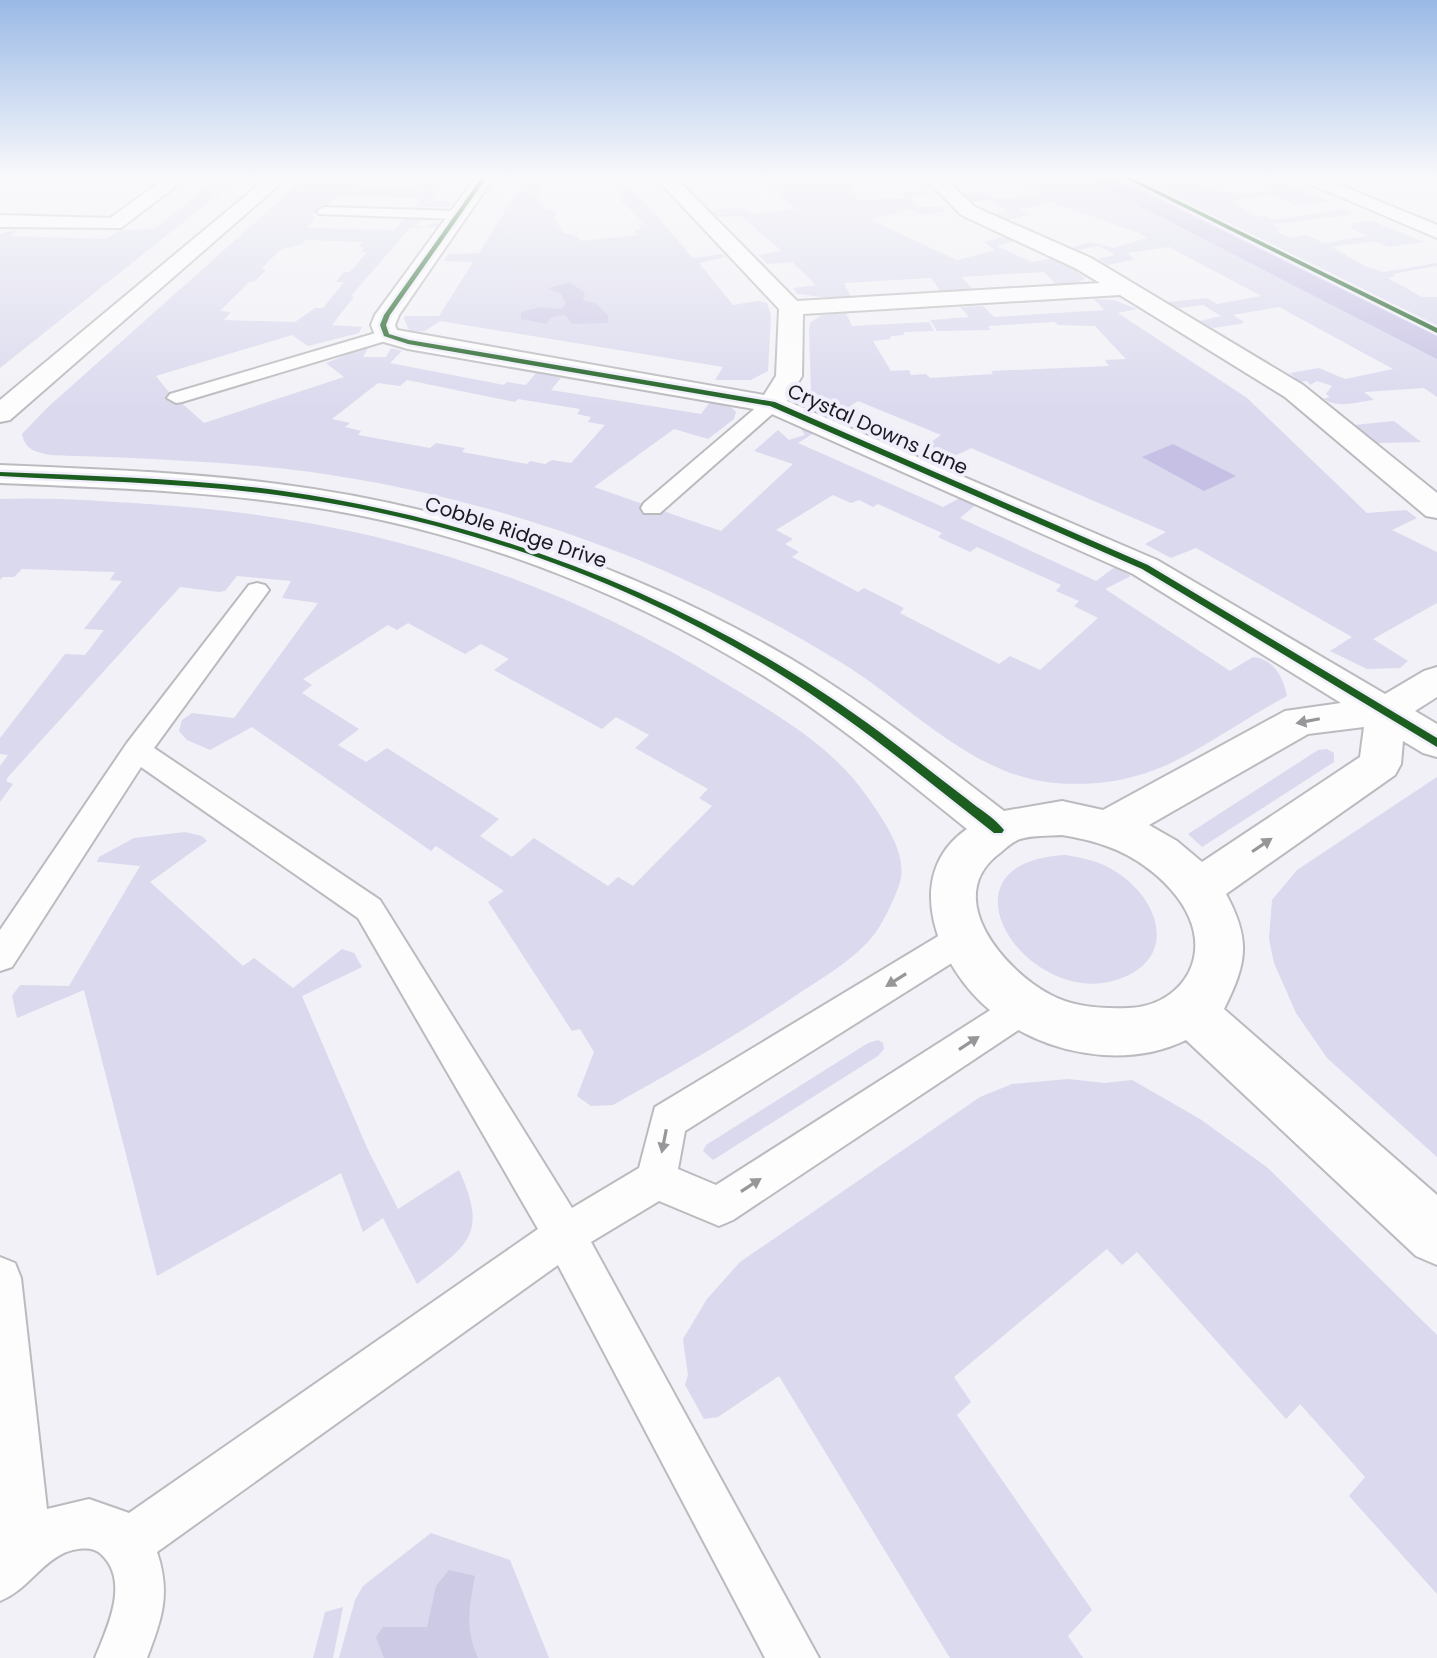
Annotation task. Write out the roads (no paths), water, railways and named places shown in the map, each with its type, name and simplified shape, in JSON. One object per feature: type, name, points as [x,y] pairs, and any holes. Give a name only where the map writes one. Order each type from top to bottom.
[{"type":"street","points":[[0,414],[188,254]]},
{"type":"street","points":[[386,335],[383,325],[387,315],[429,254]]},
{"type":"street","points":[[739,254],[791,308],[789,376],[772,404]]},
{"type":"street","points":[[1065,254],[1294,391],[1437,509]]},
{"type":"street","points":[[791,308],[1123,288]]},
{"type":"street","name":"Crystal Downs Lane","points":[[386,335],[408,342],[772,404],[1145,567],[1437,743]]},
{"type":"street","name":"Cobble Ridge Drive","points":[[0,474],[210,485],[322,499],[430,522],[541,556],[662,606],[780,669],[998,830]]},
{"type":"street","points":[[1108,828],[1299,721],[1386,711],[1437,680]]},
{"type":"street","points":[[1198,889],[1380,764],[1386,711]]},
{"type":"street","points":[[1062,818],[1108,828],[1137,839],[1171,862],[1198,889],[1215,922],[1221,950],[1213,986],[1191,1012],[1158,1029],[1119,1033],[1073,1028],[1026,1006],[997,987],[972,958],[956,927],[953,892],[958,869],[975,846],[998,830],[1029,821],[1062,818]]},
{"type":"street","points":[[1191,1012],[1437,1235]]},
{"type":"lane","points":[[176,398],[386,335]]},
{"type":"lane","points":[[652,508],[772,404]]},
{"type":"lane","points":[[0,957],[137,750],[257,590]]},
{"type":"lane","points":[[137,750],[369,909],[565,1235],[793,1658]]},
{"type":"lane","points":[[130,1542],[565,1235],[656,1180],[668,1120],[962,939]]},
{"type":"lane","points":[[656,1180],[719,1206],[1026,1006]]},
{"type":"lane","points":[[0,1278],[13,1563]]},
{"type":"lane","points":[[13,1563],[50,1533],[75,1524],[115,1529],[130,1542],[142,1586],[140,1612],[131,1642],[121,1658]]}]
